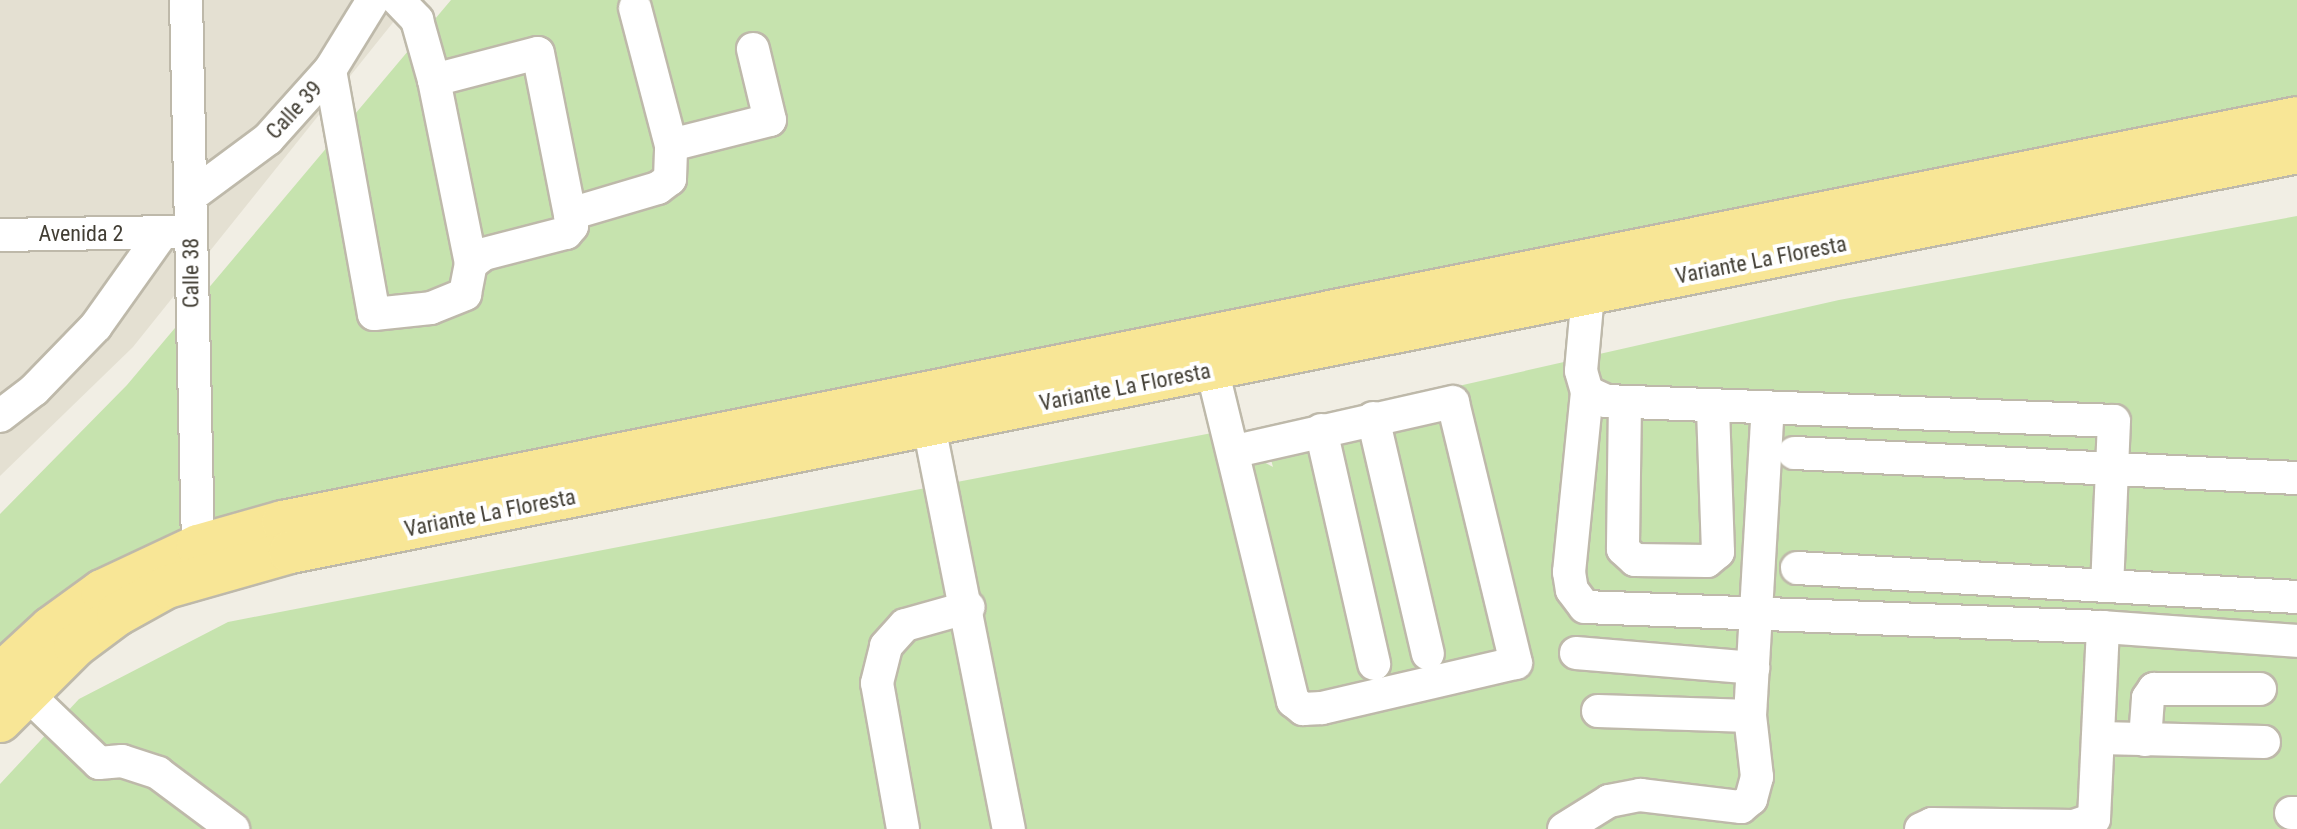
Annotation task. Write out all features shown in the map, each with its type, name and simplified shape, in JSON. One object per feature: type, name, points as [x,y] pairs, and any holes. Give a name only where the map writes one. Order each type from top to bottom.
[{"type":"main road","name":"Variante La Floresta","points":[[9,697],[51,628],[102,591],[198,546],[286,537],[929,426],[1195,362],[2297,118]]},
{"type":"main road","name":"Variante La Floresta","points":[[9,697],[107,622],[167,587],[286,537],[1195,362],[1588,294],[2297,152]]},
{"type":"street","name":"Calle 38","points":[[186,0],[191,196],[176,232],[198,546]]},
{"type":"street","name":"Calle 39","points":[[191,196],[268,139],[330,70],[373,0]]},
{"type":"street","points":[[330,70],[374,314],[431,308],[465,294],[471,264],[434,80],[417,20],[398,0]]},
{"type":"street","points":[[570,214],[658,188],[670,179],[671,145],[635,8]]},
{"type":"street","points":[[671,145],[770,120],[753,49]]},
{"type":"street","points":[[434,80],[538,53],[572,226],[566,233],[484,254],[471,264]]},
{"type":"street","points":[[0,416],[34,390],[96,326],[176,232]]},
{"type":"street","name":"Avenida 2","points":[[0,235],[176,232]]},
{"type":"street","points":[[1588,294],[1581,371],[1587,392],[1569,572],[1578,601],[1593,609],[2103,627],[2297,641]]},
{"type":"street","points":[[1195,362],[1235,451],[1293,701],[1303,709],[1516,663],[1457,408],[1448,400],[1235,451]]},
{"type":"street","points":[[1587,392],[1606,401],[2114,421],[2107,586]]},
{"type":"street","points":[[1625,402],[1623,549],[1635,560],[1707,561],[1718,552],[1713,406]]},
{"type":"street","points":[[1564,829],[1609,801],[1640,795],[1741,807],[1751,799],[1757,777],[1750,716],[1768,408]]},
{"type":"street","points":[[1373,418],[1428,654]]},
{"type":"street","points":[[929,426],[969,607],[1009,829]]},
{"type":"street","points":[[1321,430],[1374,664]]},
{"type":"street","points":[[1794,453],[2297,478]]},
{"type":"street","points":[[1797,568],[2297,597]]},
{"type":"street","points":[[903,829],[877,683],[886,646],[905,625],[969,607]]},
{"type":"street","points":[[1921,829],[1932,824],[1976,828],[2074,826],[2094,819],[2103,627]]},
{"type":"street","points":[[1576,653],[1753,668]]},
{"type":"street","points":[[2145,740],[2148,698],[2154,689],[2260,689]]},
{"type":"street","points":[[9,697],[99,763],[122,761],[158,773],[233,829]]},
{"type":"street","points":[[1598,711],[1750,716]]},
{"type":"street","points":[[2100,738],[2264,742]]},
{"type":"shaded area","points":[[0,0],[411,0],[133,347],[0,476]]},
{"type":"green space","points":[[451,0],[2297,0],[2297,108],[470,478],[0,652],[0,514],[127,385]]},
{"type":"green space","points":[[2297,216],[2297,829],[0,829],[0,784],[79,699],[228,622],[1212,433],[1273,467],[1263,430],[1839,300]]}]
